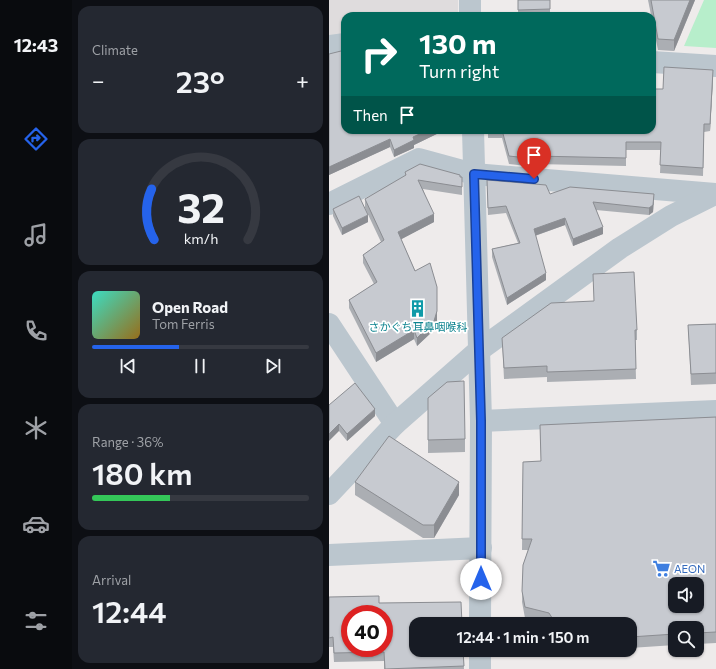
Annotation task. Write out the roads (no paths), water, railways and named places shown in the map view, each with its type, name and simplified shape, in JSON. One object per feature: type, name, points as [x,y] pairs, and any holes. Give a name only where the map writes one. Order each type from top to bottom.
[{"type":"street","points":[[470,0],[470,12]]},
{"type":"street","points":[[329,46],[341,44]]},
{"type":"street","points":[[656,62],[716,66]]},
{"type":"street","points":[[473,134],[481,421],[481,617]]},
{"type":"street","points":[[329,204],[419,159],[474,174],[715,194]]},
{"type":"street","points":[[329,494],[395,424],[478,351],[620,248],[671,216],[715,194]]},
{"type":"street","points":[[329,324],[395,424]]},
{"type":"street","points":[[481,421],[716,411]]},
{"type":"street","points":[[329,555],[481,548]]},
{"type":"street","points":[[480,669],[481,657]]},
{"type":"place","name":"さかぐち耳鼻咽喉科","points":[[418,308]]},
{"type":"place","name":"AEON","points":[[661,568]]}]
